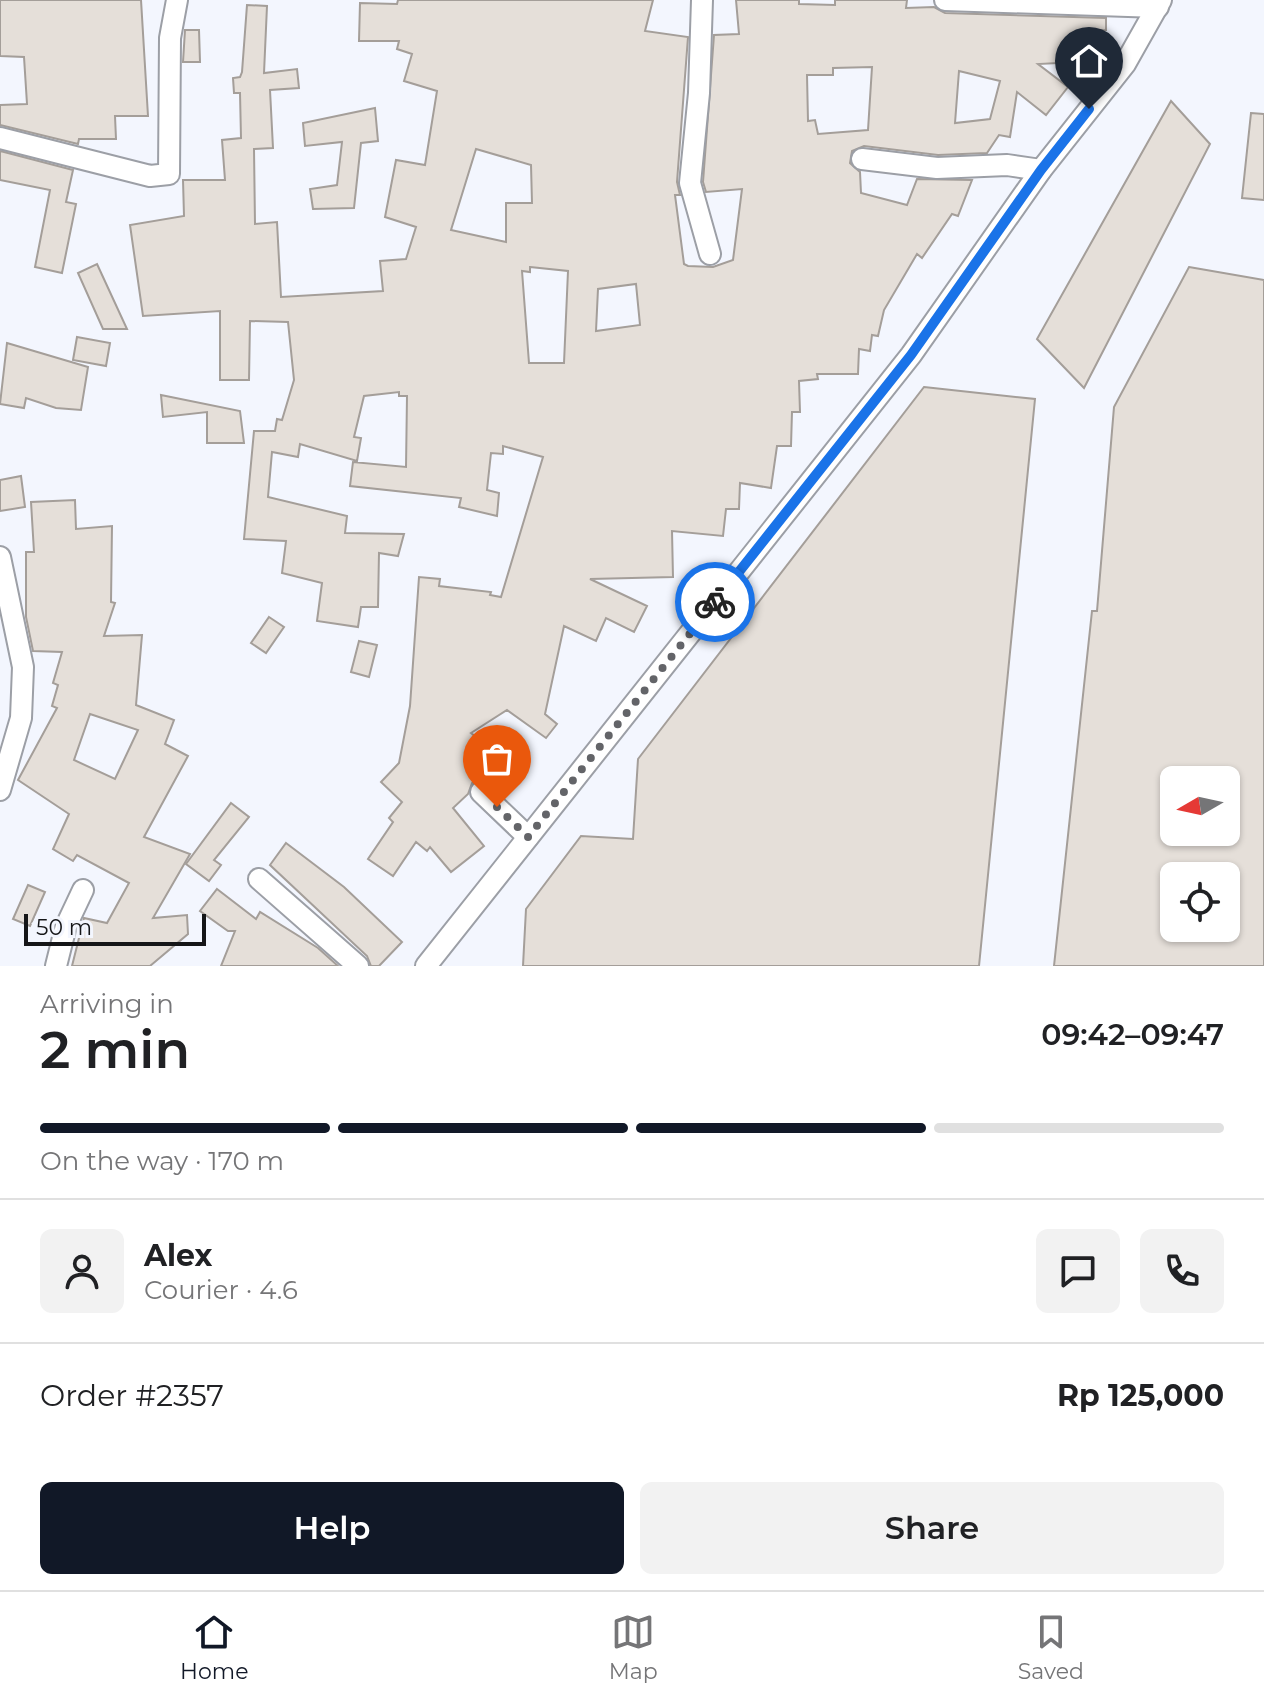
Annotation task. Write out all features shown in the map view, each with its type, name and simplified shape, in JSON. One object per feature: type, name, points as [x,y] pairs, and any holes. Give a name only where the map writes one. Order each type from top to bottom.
[{"type":"street","points":[[0,138],[150,176],[169,174],[170,38],[177,0]]},
{"type":"street","points":[[702,0],[699,93],[690,183],[710,254]]},
{"type":"street","points":[[426,966],[911,355],[1041,170],[1125,64],[1159,4],[945,0]]},
{"type":"street","points":[[862,159],[937,168],[1007,165],[1041,170]]},
{"type":"street","points":[[0,557],[23,667],[21,718],[0,790]]},
{"type":"street","points":[[481,792],[528,837]]},
{"type":"street","points":[[259,879],[358,966]]},
{"type":"street","points":[[56,966],[66,926],[83,890]]},
{"type":"building","points":[[0,0],[141,0],[148,116],[115,116],[116,139],[79,139],[78,144],[0,125],[0,105],[27,104],[24,57],[0,56]]},
{"type":"building","points":[[398,0],[653,0],[645,31],[688,37],[677,182],[680,195],[675,195],[684,264],[713,267],[733,260],[742,189],[706,192],[703,182],[714,35],[739,34],[736,0],[799,0],[799,4],[835,5],[835,0],[907,0],[906,8],[934,7],[945,13],[1106,18],[1106,30],[1076,31],[1077,62],[1038,64],[1068,87],[1046,115],[1017,92],[1010,137],[999,135],[987,153],[938,155],[864,146],[852,151],[850,163],[860,172],[861,193],[907,205],[917,179],[972,180],[958,216],[952,214],[922,258],[917,254],[884,310],[878,336],[872,335],[870,351],[859,349],[858,374],[817,374],[818,379],[799,381],[800,412],[792,412],[791,446],[777,446],[771,488],[740,483],[739,509],[726,509],[723,536],[672,531],[673,577],[590,579],[647,606],[634,632],[606,618],[596,641],[564,626],[545,714],[557,724],[546,738],[507,710],[471,733],[518,768],[500,792],[485,780],[472,783],[468,794],[453,808],[484,846],[451,872],[430,847],[427,851],[416,842],[393,876],[368,859],[393,822],[389,818],[402,802],[381,782],[399,763],[410,706],[419,577],[440,579],[439,586],[491,592],[490,595],[501,597],[543,457],[503,446],[503,454],[491,453],[487,490],[499,493],[497,516],[459,507],[461,498],[350,486],[353,462],[406,467],[407,396],[399,396],[399,392],[364,396],[354,437],[361,438],[357,461],[300,444],[298,457],[272,452],[268,497],[347,516],[345,533],[404,534],[398,556],[379,553],[378,607],[361,607],[358,627],[317,621],[322,583],[282,573],[286,541],[244,539],[254,431],[275,431],[277,419],[282,420],[294,380],[288,322],[250,321],[249,380],[220,380],[220,311],[143,316],[130,225],[184,216],[183,180],[225,180],[222,140],[241,138],[240,93],[234,93],[233,78],[240,77],[242,72],[247,5],[267,6],[264,73],[297,69],[299,88],[270,90],[273,148],[254,149],[255,224],[277,222],[281,297],[383,291],[380,261],[406,259],[416,227],[385,217],[396,160],[425,165],[437,91],[404,81],[412,54],[397,49],[399,41],[359,41],[360,3],[397,4]],"holes":[[[872,67],[868,130],[818,134],[815,120],[808,121],[807,75],[833,75],[833,68]],[[959,71],[1000,81],[990,119],[955,123]],[[476,149],[531,165],[532,203],[506,203],[506,242],[451,230]],[[530,267],[568,271],[564,363],[529,363],[522,271],[530,272]],[[636,284],[640,325],[596,331],[598,289]]]},
{"type":"building","points":[[185,30],[199,30],[200,62],[183,62]]},
{"type":"building","points":[[1171,101],[1210,144],[1084,388],[1037,339]]},
{"type":"building","points":[[375,108],[378,141],[361,143],[354,208],[313,209],[310,189],[337,185],[342,142],[305,146],[303,123]]},
{"type":"building","points":[[1251,113],[1264,114],[1264,200],[1242,198]]},
{"type":"building","points":[[0,151],[73,170],[66,202],[76,204],[62,273],[35,267],[50,190],[0,180]]},
{"type":"building","points":[[97,264],[127,329],[103,329],[78,273]]},
{"type":"building","points":[[1189,267],[1264,280],[1264,966],[1054,966],[1092,611],[1097,611],[1114,407]]},
{"type":"building","points":[[77,337],[110,343],[106,366],[73,360]]},
{"type":"building","points":[[7,343],[88,367],[81,410],[56,408],[26,398],[24,408],[0,404]]},
{"type":"building","points":[[924,387],[1035,399],[979,966],[523,966],[526,909],[581,836],[633,839],[638,759]]},
{"type":"building","points":[[161,395],[240,411],[244,443],[207,443],[207,412],[163,417]]},
{"type":"building","points":[[21,476],[25,507],[0,511],[0,480]]},
{"type":"building","points":[[75,500],[76,529],[112,526],[111,602],[115,603],[104,636],[142,635],[136,705],[174,720],[165,744],[188,756],[144,837],[190,854],[153,918],[187,915],[188,934],[150,966],[72,966],[84,918],[107,923],[129,883],[77,855],[73,861],[53,849],[69,814],[18,780],[57,708],[52,706],[58,685],[53,683],[62,652],[33,651],[26,617],[26,552],[34,552],[31,502]],"holes":[[[90,714],[138,730],[115,779],[74,760]]]},
{"type":"building","points":[[269,617],[284,627],[266,653],[251,643]]},
{"type":"building","points":[[359,641],[377,645],[369,677],[351,672]]},
{"type":"building","points":[[231,803],[249,817],[214,860],[221,865],[209,881],[186,864]]},
{"type":"building","points":[[286,843],[344,887],[402,942],[379,966],[371,966],[367,956],[270,865]]},
{"type":"building","points":[[28,885],[45,892],[30,926],[13,919]]},
{"type":"building","points":[[217,889],[256,919],[260,912],[318,948],[338,966],[221,966],[235,931],[228,931],[200,911]]},
{"type":"way so far","points":[[497,807],[528,837],[715,602]]},
{"type":"route","points":[[715,602],[911,355],[1041,170],[1089,109]]}]
